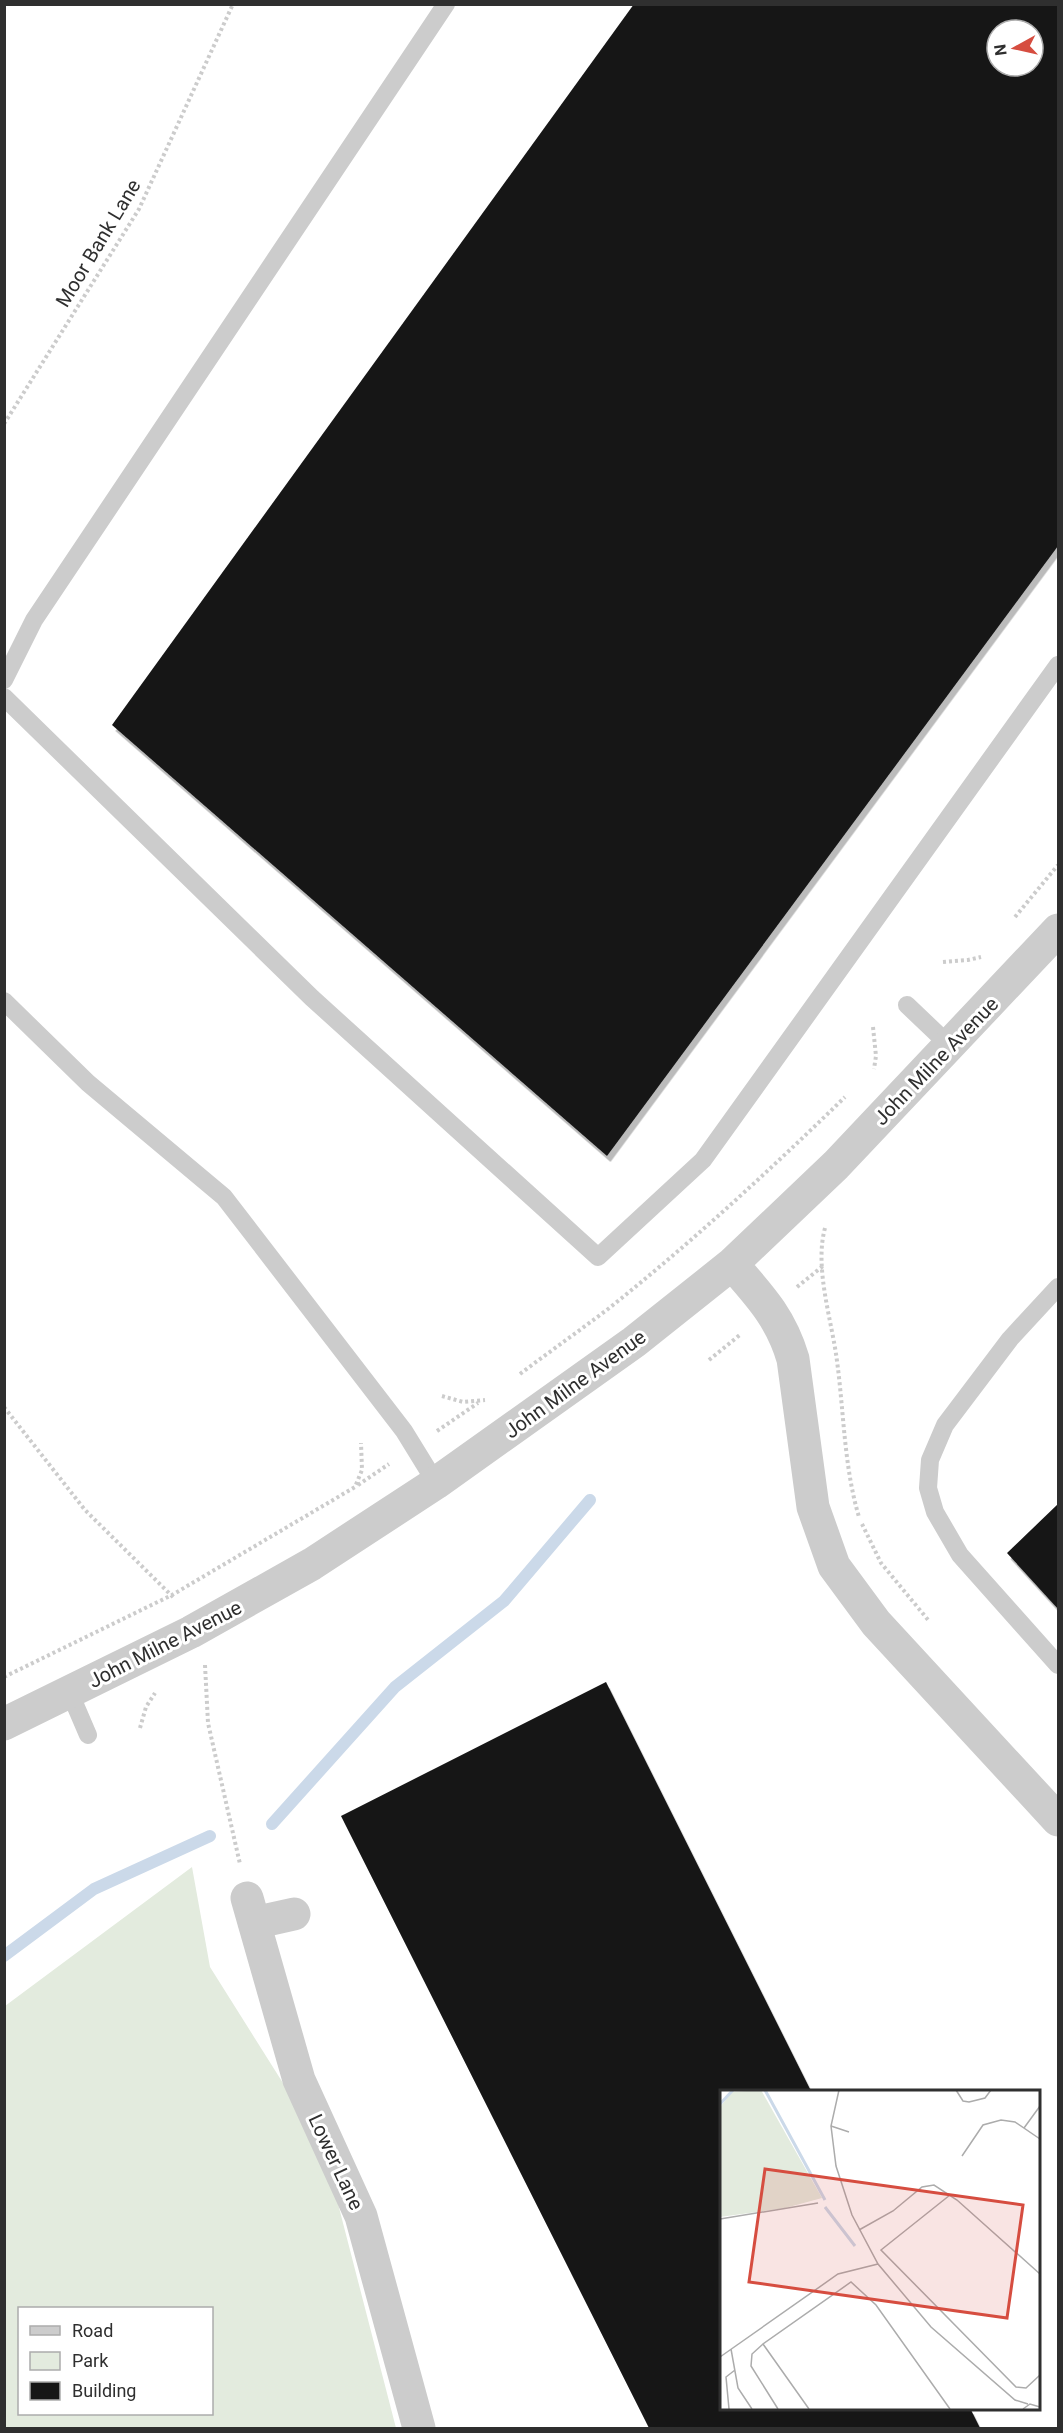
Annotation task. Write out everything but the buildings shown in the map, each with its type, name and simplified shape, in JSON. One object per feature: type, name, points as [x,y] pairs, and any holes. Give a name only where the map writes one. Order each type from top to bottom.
[{"type":"street","name":"John Milne Avenue","points":[[4,1724],[192,1632],[312,1564],[436,1483],[634,1342],[732,1264],[856,1145],[1059,930]]},
{"type":"street","points":[[732,1264],[771,1309],[787,1340],[793,1359],[813,1507],[834,1566],[876,1623],[1059,1820]]},
{"type":"street","points":[[250,1911],[294,1914]]},
{"type":"street","name":"Lower Lane","points":[[250,1911],[299,2080],[361,2216],[419,2428]]},
{"type":"lane","points":[[4,680],[34,620],[446,4]]},
{"type":"lane","points":[[4,697],[312,998],[598,1257],[703,1160],[1059,665]]},
{"type":"lane","points":[[4,1001],[88,1083],[224,1197],[404,1431],[436,1483]]},
{"type":"lane","points":[[907,1005],[950,1046]]},
{"type":"lane","points":[[1059,1287],[1010,1339],[945,1425],[930,1460],[928,1488],[935,1512],[960,1555],[1059,1665]]},
{"type":"lane","points":[[70,1693],[88,1735]]},
{"type":"path","name":"Moor Bank Lane","points":[[4,424],[139,209],[233,4]]},
{"type":"path","points":[[1008,925],[1059,865]]},
{"type":"path","points":[[943,962],[981,957],[987,951]]},
{"type":"path","points":[[868,1075],[874,1069],[876,1056],[873,1027]]},
{"type":"path","points":[[512,1379],[607,1310],[674,1254],[761,1179],[846,1096]]},
{"type":"path","points":[[826,1226],[821,1250],[855,1503],[865,1532],[882,1563],[932,1625]]},
{"type":"path","points":[[442,1396],[463,1402],[481,1402],[488,1399]]},
{"type":"path","points":[[4,1407],[85,1510],[172,1594]]},
{"type":"path","points":[[4,1677],[172,1594],[355,1487],[362,1470],[361,1443]]},
{"type":"path","points":[[204,1658],[208,1723],[250,1911]]},
{"type":"green space","points":[[192,1867],[210,1967],[288,2091],[336,2196],[396,2428],[5,2428],[5,2006]]},
{"type":"waterway","points":[[272,1824],[395,1687],[504,1601],[590,1500]]},
{"type":"waterway","points":[[4,1956],[94,1889],[210,1836]]}]
